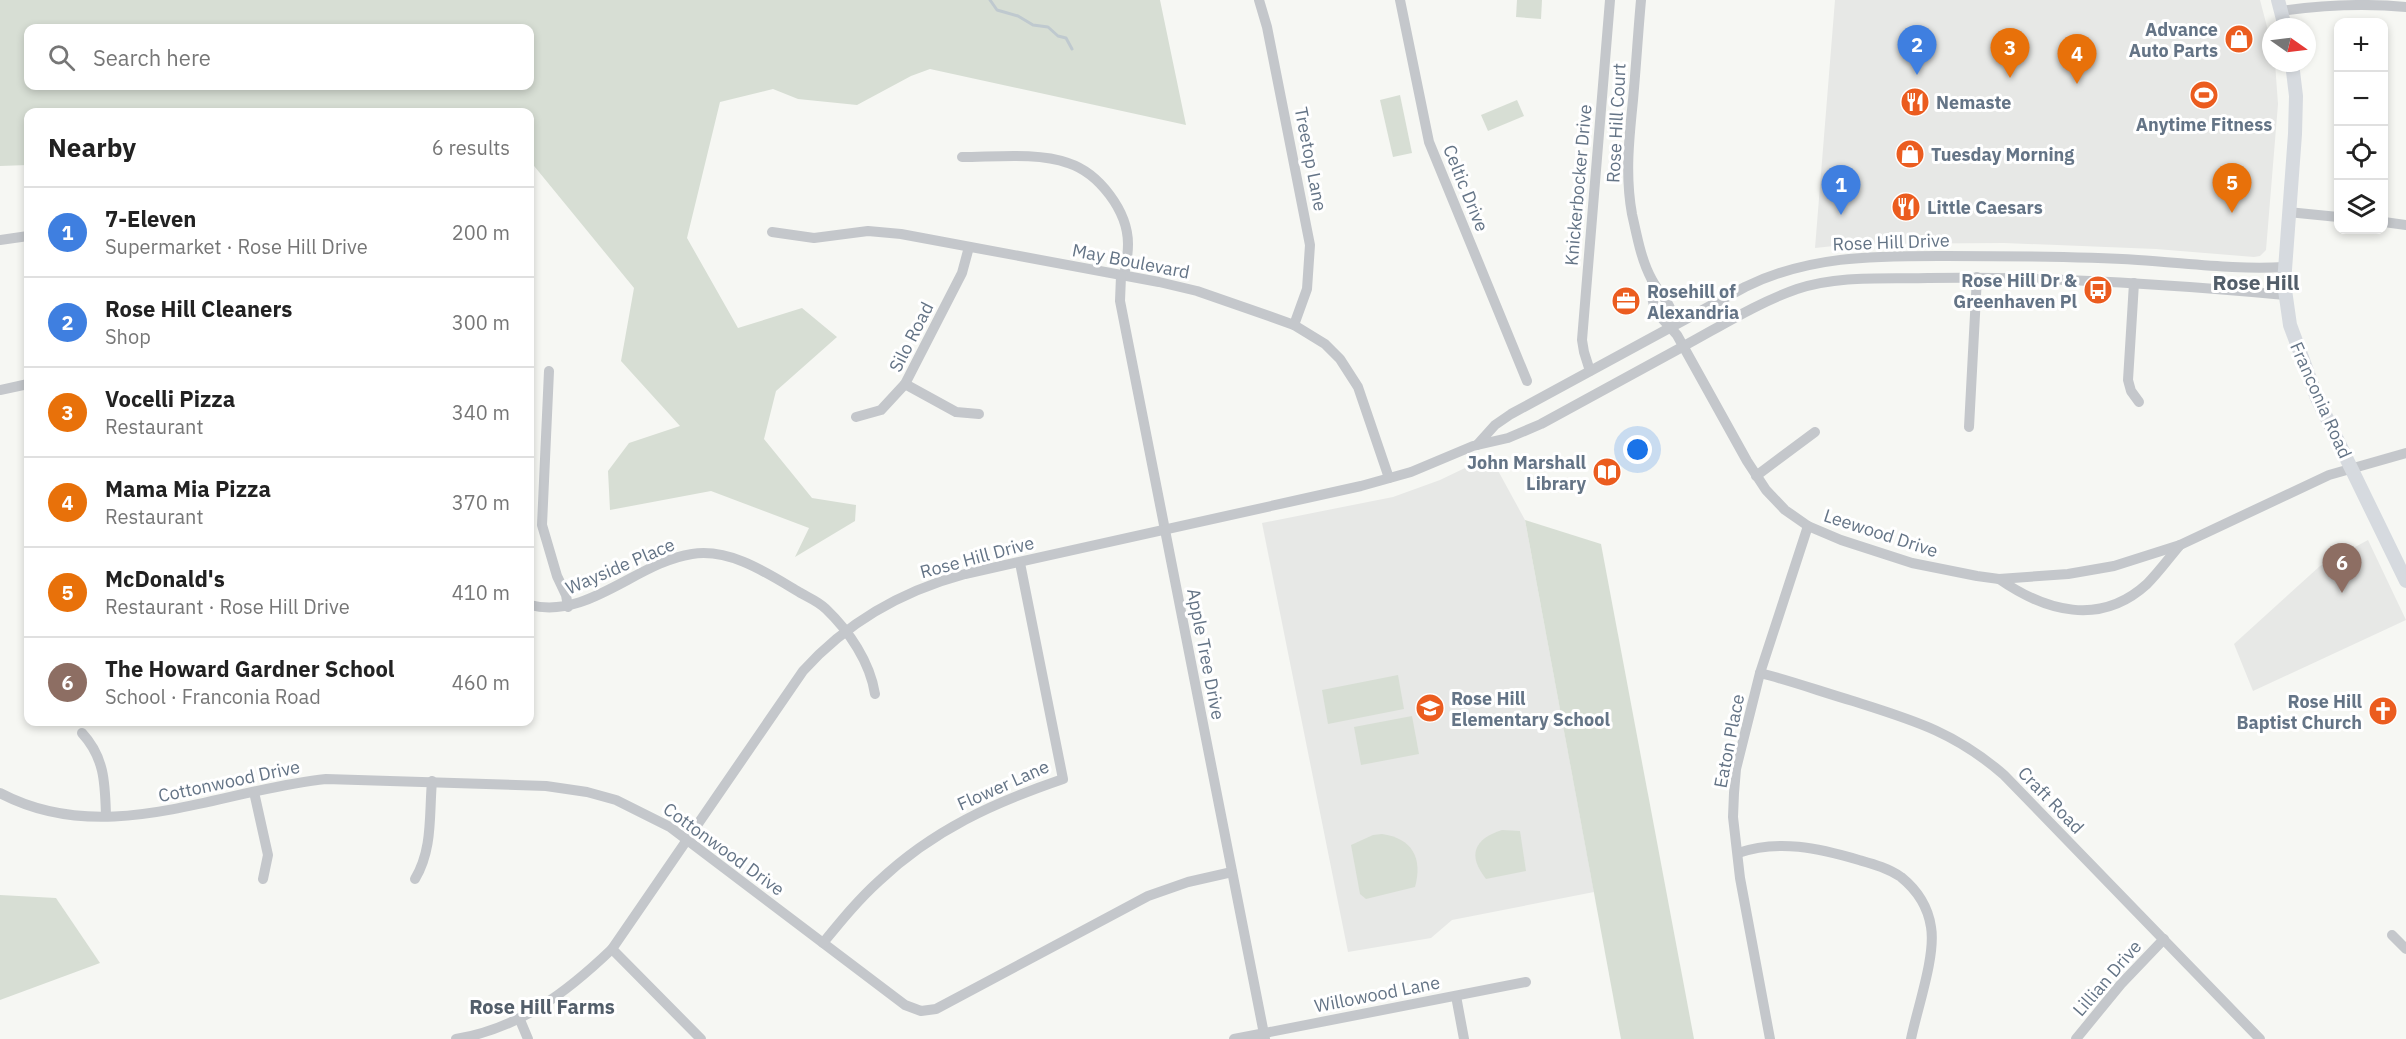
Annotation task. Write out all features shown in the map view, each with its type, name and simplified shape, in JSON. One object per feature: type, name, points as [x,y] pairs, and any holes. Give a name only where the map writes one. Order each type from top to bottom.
[{"type":"main road","name":"Franconia Road","points":[[2293,72],[2296,96],[2295,134],[2284,267],[2285,295],[2290,326],[2300,357],[2406,581]]},
{"type":"street","name":"Treetop Lane","points":[[1259,0],[1270,38],[1310,245],[1307,289],[1294,325]]},
{"type":"street","name":"Celtic Drive","points":[[1400,0],[1429,142],[1527,381]]},
{"type":"street","name":"Knickerbocker Drive","points":[[1590,371],[1582,340],[1610,0]]},
{"type":"street","name":"Rose Hill Court","points":[[1641,0],[1627,168],[1632,214],[1642,255],[1652,281],[1665,297],[1673,313],[1674,332]]},
{"type":"street","points":[[2280,5],[2317,6],[2360,3],[2406,7]]},
{"type":"street","name":"Apple Tree Drive","points":[[962,157],[1040,158],[1068,163],[1092,175],[1108,190],[1120,212],[1128,242],[1120,301],[1264,1036]]},
{"type":"street","points":[[2289,212],[2334,217]]},
{"type":"street","points":[[2388,223],[2406,225]]},
{"type":"street","name":"May Boulevard","points":[[772,232],[814,238],[868,231],[884,232],[969,247],[1197,291],[1294,325],[1324,344],[1352,376],[1364,402],[1389,478]]},
{"type":"street","points":[[0,240],[24,237]]},
{"type":"street","name":"Silo Road","points":[[856,417],[881,410],[905,384],[962,273],[969,247]]},
{"type":"street","name":"Rose Hill Drive","points":[[1477,445],[1495,425],[1511,414],[1590,371],[1674,332],[1758,280],[1837,258],[1993,256],[2135,260],[2250,268],[2284,267]]},
{"type":"street","name":"Rose Hill Drive","points":[[456,1039],[520,1020],[574,984],[612,949],[791,687],[817,656],[877,609],[923,587],[965,574],[1412,472],[1477,445],[1509,438],[1541,424],[1755,307],[1799,289],[1834,281],[1977,277],[2134,283],[2285,295]]},
{"type":"street","points":[[1969,427],[1977,277]]},
{"type":"street","points":[[2134,283],[2128,380],[2131,392],[2139,402]]},
{"type":"street","name":"Leewood Drive","points":[[1674,332],[1756,476],[1779,504],[1808,526],[1841,540],[1945,571],[1999,579],[2089,571],[2114,566],[2180,545],[2329,475],[2406,453]]},
{"type":"street","points":[[549,371],[542,525],[568,607]]},
{"type":"street","points":[[905,384],[956,412],[979,414]]},
{"type":"street","points":[[0,390],[24,385]]},
{"type":"street","points":[[1756,476],[1815,432]]},
{"type":"street","name":"Eaton Place","points":[[1770,1039],[1733,817],[1736,769],[1760,673],[1808,526]]},
{"type":"street","name":"Leewood Drive","points":[[1999,579],[2040,603],[2069,610],[2095,609],[2121,600],[2140,589],[2180,545]]},
{"type":"street","name":"Wayside Place","points":[[534,606],[568,607],[672,560],[692,554],[714,553],[742,561],[823,606],[846,632],[867,665],[872,675],[875,694]]},
{"type":"street","name":"Flower Lane","points":[[823,942],[878,882],[931,839],[1004,800],[1063,779],[1020,563]]},
{"type":"street","name":"Craft Road","points":[[1760,673],[1920,722],[1946,733],[1968,747],[2004,775],[2260,1039]]},
{"type":"street","points":[[82,733],[94,746],[100,759],[105,789],[106,816]]},
{"type":"street","name":"Cottonwood Drive","points":[[0,793],[32,806],[57,812],[106,816],[169,812],[302,781],[326,779],[546,786],[587,792],[616,800],[670,827],[921,1016],[1148,896],[1188,882],[1232,872]]},
{"type":"street","points":[[415,879],[424,865],[428,848],[432,781]]},
{"type":"street","points":[[254,792],[268,855],[263,879]]},
{"type":"street","points":[[1738,853],[1749,849],[1781,846],[1821,849],[1887,869],[1911,886],[1924,904],[1929,916],[1932,942],[1911,1039]]},
{"type":"street","points":[[2392,935],[2406,950]]},
{"type":"street","name":"Lillian Drive","points":[[2076,1039],[2121,984],[2164,939]]},
{"type":"street","points":[[612,949],[701,1039]]},
{"type":"street","name":"Willowood Lane","points":[[1234,1039],[1264,1036],[1526,982]]},
{"type":"street","points":[[1456,996],[1464,1039]]},
{"type":"street","points":[[520,1020],[528,1039]]},
{"type":"shaded area","points":[[0,0],[1160,0],[1186,125],[930,69],[911,76],[857,105],[798,99],[773,89],[720,102],[687,238],[738,328],[802,308],[837,337],[776,391],[764,439],[812,498],[856,505],[855,521],[795,557],[809,528],[711,491],[610,510],[608,471],[629,443],[680,426],[621,361],[634,288],[534,166],[534,108],[24,108],[24,165],[0,166]]},
{"type":"shaded area","points":[[1517,0],[1542,0],[1541,19],[1516,17]]},
{"type":"shaded area","points":[[1835,0],[2260,0],[2265,18],[2262,18],[2262,72],[2276,72],[2278,104],[2266,250],[2260,256],[2004,243],[1852,244],[1815,248]]},
{"type":"shaded area","points":[[1400,95],[1412,153],[1393,157],[1380,100]]},
{"type":"shaded area","points":[[1517,100],[1524,116],[1488,131],[1481,115]]},
{"type":"shaded area","name":"Rose Hill Elementary School","points":[[1490,456],[1525,520],[1594,892],[1452,920],[1431,938],[1348,952],[1262,523],[1393,497],[1440,480]]},
{"type":"shaded area","points":[[1525,520],[1601,544],[1694,1039],[1621,1039]]},
{"type":"shaded area","points":[[2368,540],[2406,620],[2253,691],[2234,644],[2320,566]]},
{"type":"shaded area","points":[[1398,675],[1404,709],[1328,724],[1322,690]]},
{"type":"shaded area","points":[[1412,716],[1419,754],[1361,765],[1354,727]]},
{"type":"shaded area","points":[[1502,830],[1520,831],[1526,871],[1486,879],[1477,862],[1476,849],[1485,838]]},
{"type":"shaded area","points":[[1382,834],[1401,840],[1413,851],[1417,867],[1415,887],[1366,899],[1360,894],[1351,845],[1373,835]]},
{"type":"shaded area","points":[[0,895],[56,898],[100,963],[0,1000]]},
{"type":"waterway","points":[[990,0],[997,10],[1018,16],[1033,25],[1048,27],[1058,36],[1066,38],[1072,49]]},
{"type":"place","name":"Advance Auto Parts","points":[[2239,39]]},
{"type":"place","name":"Rose Hill Cleaners","points":[[1917,75]]},
{"type":"place","name":"Vocelli Pizza","points":[[2010,78]]},
{"type":"place","name":"Mama Mia Pizza","points":[[2077,84]]},
{"type":"place","name":"Anytime Fitness","points":[[2204,95]]},
{"type":"place","name":"Nemaste","points":[[1915,102]]},
{"type":"place","name":"Tuesday Morning","points":[[1910,154]]},
{"type":"place","name":"Little Caesars","points":[[1906,207]]},
{"type":"place","name":"McDonald's","points":[[2232,213]]},
{"type":"place","name":"7-Eleven","points":[[1841,215]]},
{"type":"place","name":"Rose Hill Dr & Greenhaven Pl","points":[[2098,290]]},
{"type":"place","name":"Rosehill of Alexandria","points":[[1626,301]]},
{"type":"place","name":"John Marshall Library","points":[[1607,472]]},
{"type":"place","name":"The Howard Gardner School","points":[[2342,593]]},
{"type":"place","name":"Rose Hill Elementary School","points":[[1430,708]]},
{"type":"place","name":"Rose Hill Baptist Church","points":[[2383,711]]},
{"type":"district","name":"Rose Hill","points":[[2256,282]]},
{"type":"district","name":"Rose Hill Farms","points":[[542,1006]]}]
